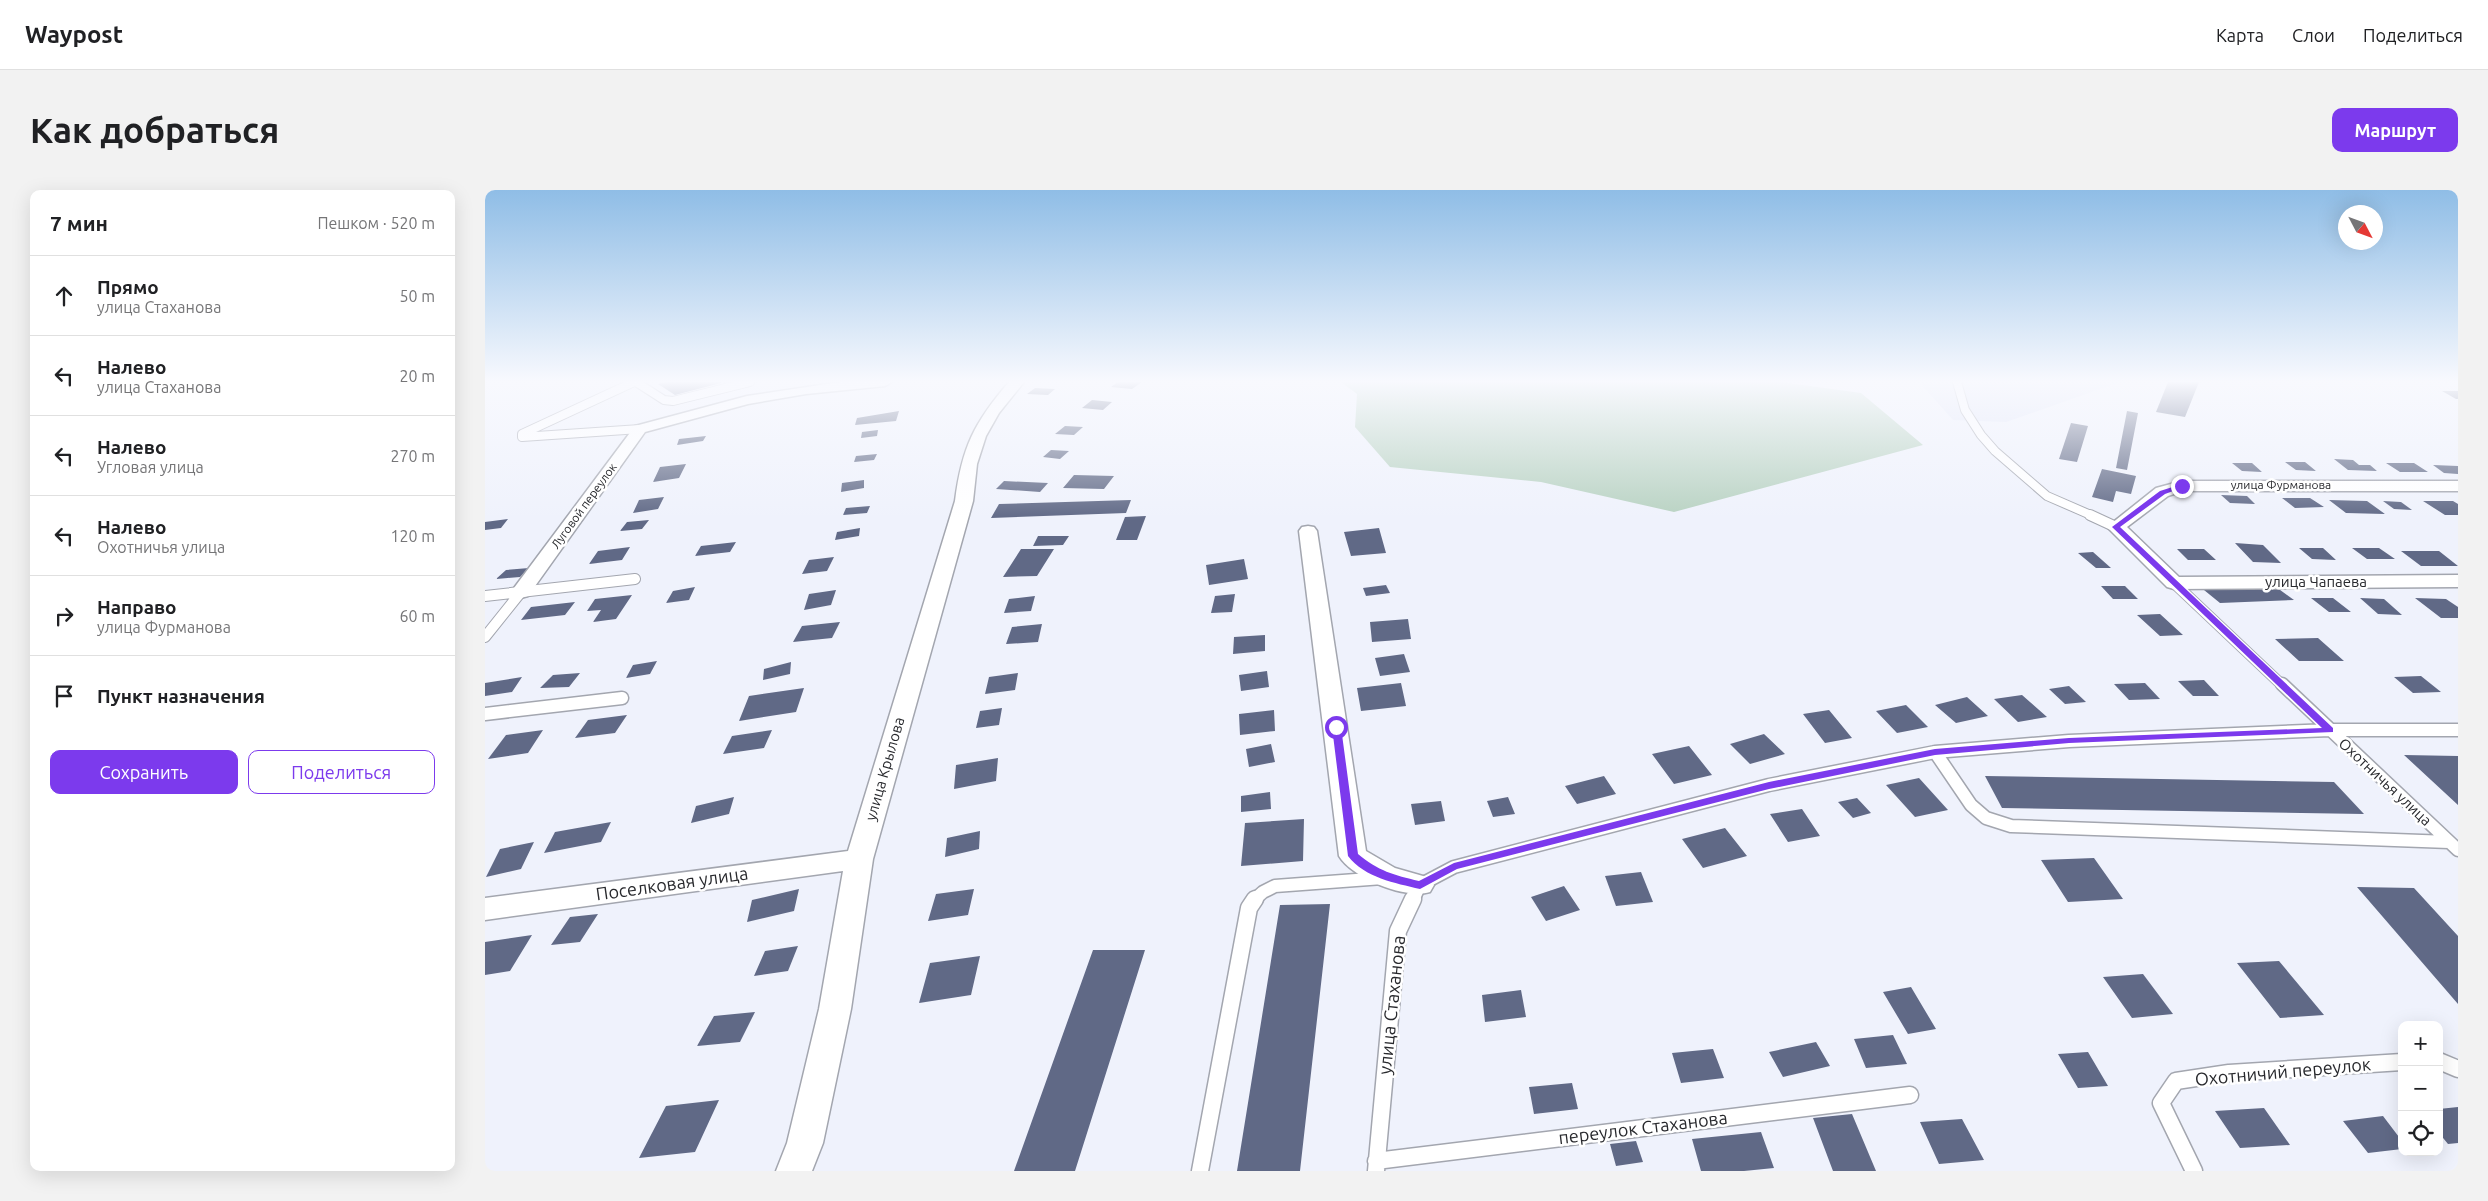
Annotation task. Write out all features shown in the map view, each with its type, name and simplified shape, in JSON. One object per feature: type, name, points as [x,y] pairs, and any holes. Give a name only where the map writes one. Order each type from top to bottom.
[{"type":"street","points":[[640,429],[645,428]]},
{"type":"street","name":"улица Крылова","points":[[795,1171],[805,1143],[835,1009],[859,859],[964,501],[968,463],[977,435],[982,428]]},
{"type":"street","name":"Луговой переулок","points":[[521,592],[640,429]]},
{"type":"street","name":"улица Фурманова","points":[[2116,527],[2163,492],[2182,486],[2458,486]]},
{"type":"street","name":"Охотничья улица","points":[[2116,527],[2174,583]]},
{"type":"street","points":[[1308,531],[1353,856],[1370,869],[1389,878],[1420,885]]},
{"type":"street","name":"улица Чапаева","points":[[2174,583],[2458,581]]},
{"type":"street","name":"Поселковая улица","points":[[485,909],[859,859]]},
{"type":"lane","points":[[536,428],[522,434],[522,437],[640,429]]},
{"type":"lane","points":[[1976,428],[1995,451],[2047,496],[2116,527]]},
{"type":"lane","points":[[485,596],[635,580]]},
{"type":"lane","name":"Охотничья улица","points":[[2174,583],[2453,846]]},
{"type":"lane","name":"Луговой переулок","points":[[485,637],[521,592]]},
{"type":"lane","points":[[485,714],[622,698]]},
{"type":"lane","points":[[1420,885],[1454,867],[1769,786],[1935,752],[2069,740],[2330,730],[2458,730]]},
{"type":"lane","points":[[1935,752],[1971,805],[1986,818],[2011,826],[2453,846]]},
{"type":"lane","points":[[1200,1171],[1249,908],[1254,898],[1263,891],[1275,886],[1389,878]]},
{"type":"lane","name":"улица Стаханова","points":[[1376,1166],[1398,930],[1420,885]]},
{"type":"lane","name":"Охотничий переулок","points":[[2194,1171],[2161,1103],[2176,1081],[2229,1073],[2398,1062]]},
{"type":"lane","points":[[2443,1063],[2458,1068]]},
{"type":"lane","name":"переулок Стаханова","points":[[1376,1166],[1910,1095]]},
{"type":"green space","points":[[1356,428],[1902,428],[1923,445],[1674,512],[1541,482],[1390,467]]},
{"type":"building","points":[[1063,428],[1082,428],[1074,435],[1055,434]]},
{"type":"building","points":[[2069,428],[2087,428],[2077,462],[2059,459]]},
{"type":"building","points":[[2124,428],[2135,428],[2127,470],[2116,468]]},
{"type":"building","points":[[878,430],[877,436],[861,438],[862,432]]},
{"type":"building","points":[[706,436],[703,441],[677,445],[679,439]]},
{"type":"building","points":[[1051,450],[1069,451],[1060,459],[1043,457]]},
{"type":"building","points":[[877,454],[874,460],[854,462],[856,456]]},
{"type":"building","points":[[2334,459],[2353,460],[2359,465],[2370,465],[2377,471],[2348,470]]},
{"type":"building","points":[[2285,462],[2305,462],[2316,471],[2296,470]]},
{"type":"building","points":[[2232,463],[2252,463],[2262,472],[2242,471]]},
{"type":"building","points":[[2386,463],[2414,463],[2428,472],[2400,472]]},
{"type":"building","points":[[686,464],[679,478],[653,482],[660,467]]},
{"type":"building","points":[[2433,465],[2458,466],[2458,474],[2444,473]]},
{"type":"building","points":[[2102,469],[2136,476],[2131,494],[2116,491],[2113,502],[2092,497]]},
{"type":"building","points":[[1074,475],[1114,476],[1104,489],[1063,488]]},
{"type":"building","points":[[864,480],[864,488],[841,492],[842,483]]},
{"type":"building","points":[[1004,481],[1048,483],[1040,492],[996,489]]},
{"type":"building","points":[[2221,495],[2247,496],[2255,504],[2230,503]]},
{"type":"building","points":[[664,497],[658,509],[633,513],[639,500]]},
{"type":"building","points":[[2282,498],[2310,498],[2324,507],[2295,508]]},
{"type":"building","points":[[1131,500],[1126,513],[991,518],[999,504]]},
{"type":"building","points":[[2329,500],[2367,501],[2385,514],[2346,513]]},
{"type":"building","points":[[2383,501],[2401,502],[2412,510],[2394,509]]},
{"type":"building","points":[[2423,501],[2453,501],[2458,504],[2458,515],[2445,515]]},
{"type":"building","points":[[870,506],[867,513],[843,515],[846,508]]},
{"type":"building","points":[[1146,516],[1137,540],[1116,540],[1125,517]]},
{"type":"building","points":[[508,519],[501,528],[485,530],[485,522]]},
{"type":"building","points":[[649,520],[642,529],[620,531],[627,522]]},
{"type":"building","points":[[860,528],[859,536],[835,540],[837,532]]},
{"type":"building","points":[[1379,528],[1386,553],[1351,556],[1344,532]]},
{"type":"building","points":[[1038,536],[1069,536],[1063,545],[1033,546]]},
{"type":"building","points":[[736,542],[730,552],[695,556],[701,546]]},
{"type":"building","points":[[2235,543],[2263,545],[2281,563],[2253,562]]},
{"type":"building","points":[[630,547],[622,560],[589,564],[598,551]]},
{"type":"building","points":[[2299,548],[2323,548],[2336,560],[2312,559]]},
{"type":"building","points":[[2352,548],[2379,548],[2395,559],[2367,559]]},
{"type":"building","points":[[1021,549],[1054,549],[1037,576],[1003,577]]},
{"type":"building","points":[[2177,549],[2204,549],[2216,560],[2188,560]]},
{"type":"building","points":[[2401,551],[2439,551],[2458,566],[2421,566]]},
{"type":"building","points":[[2093,552],[2111,568],[2096,568],[2078,553]]},
{"type":"building","points":[[834,557],[827,571],[802,574],[809,560]]},
{"type":"building","points":[[1244,559],[1248,579],[1209,585],[1206,565]]},
{"type":"building","points":[[529,568],[520,577],[496,579],[506,570]]},
{"type":"building","points":[[1386,585],[1390,593],[1366,596],[1363,588]]},
{"type":"building","points":[[2101,586],[2125,586],[2138,599],[2113,599]]},
{"type":"building","points":[[695,587],[689,600],[666,603],[673,591]]},
{"type":"building","points":[[2276,587],[2294,600],[2220,603],[2204,590]]},
{"type":"building","points":[[836,590],[831,605],[804,610],[809,594]]},
{"type":"building","points":[[1235,594],[1232,612],[1211,613],[1215,596]]},
{"type":"building","points":[[632,595],[616,619],[593,622],[601,610],[587,611],[595,599]]},
{"type":"building","points":[[1035,596],[1031,611],[1004,613],[1009,599]]},
{"type":"building","points":[[2311,598],[2333,598],[2351,612],[2329,612]]},
{"type":"building","points":[[2360,598],[2384,599],[2402,615],[2378,614]]},
{"type":"building","points":[[2415,598],[2446,599],[2458,607],[2458,618],[2441,618]]},
{"type":"building","points":[[575,602],[565,615],[521,620],[531,607]]},
{"type":"building","points":[[2160,614],[2183,635],[2160,636],[2137,615]]},
{"type":"building","points":[[1408,619],[1411,639],[1372,642],[1370,622]]},
{"type":"building","points":[[840,622],[832,638],[793,642],[802,626]]},
{"type":"building","points":[[1042,624],[1038,642],[1006,644],[1012,627]]},
{"type":"building","points":[[1265,635],[1265,651],[1233,654],[1234,637]]},
{"type":"building","points":[[2318,638],[2344,661],[2299,661],[2275,639]]},
{"type":"building","points":[[1404,654],[1410,672],[1380,676],[1375,658]]},
{"type":"building","points":[[657,661],[650,674],[626,678],[633,665]]},
{"type":"building","points":[[791,662],[790,674],[763,680],[764,669]]},
{"type":"building","points":[[1267,671],[1269,687],[1241,691],[1239,675]]},
{"type":"building","points":[[580,673],[569,687],[540,688],[553,675]]},
{"type":"building","points":[[1018,673],[1015,690],[985,694],[989,677]]},
{"type":"building","points":[[2421,676],[2441,692],[2413,693],[2394,677]]},
{"type":"building","points":[[522,677],[512,692],[485,696],[485,683]]},
{"type":"building","points":[[2204,680],[2219,696],[2193,696],[2178,681]]},
{"type":"building","points":[[1401,683],[1406,706],[1361,711],[1357,688]]},
{"type":"building","points":[[2145,683],[2160,699],[2129,700],[2114,684]]},
{"type":"building","points":[[2069,686],[2086,702],[2065,704],[2049,689]]},
{"type":"building","points":[[804,688],[796,712],[739,721],[749,696]]},
{"type":"building","points":[[2022,695],[2047,717],[2018,722],[1994,699]]},
{"type":"building","points":[[1967,697],[1988,716],[1956,723],[1935,705]]},
{"type":"building","points":[[1906,705],[1928,727],[1897,733],[1876,711]]},
{"type":"building","points":[[1002,708],[999,725],[976,728],[980,711]]},
{"type":"building","points":[[1274,710],[1275,731],[1240,735],[1239,714]]},
{"type":"building","points":[[1829,710],[1852,738],[1825,743],[1803,714]]},
{"type":"building","points":[[627,715],[615,733],[575,738],[588,720]]},
{"type":"building","points":[[543,730],[528,753],[488,759],[506,735]]},
{"type":"building","points":[[772,730],[764,748],[723,754],[732,736]]},
{"type":"building","points":[[1764,734],[1785,754],[1750,764],[1730,744]]},
{"type":"building","points":[[1271,744],[1275,762],[1249,767],[1246,749]]},
{"type":"building","points":[[1689,746],[1712,775],[1674,784],[1652,754]]},
{"type":"building","points":[[2404,755],[2458,756],[2458,805]]},
{"type":"building","points":[[998,758],[996,781],[954,789],[956,765]]},
{"type":"building","points":[[1604,776],[1616,794],[1577,804],[1565,786]]},
{"type":"building","points":[[1985,776],[2334,782],[2364,814],[2002,808]]},
{"type":"building","points":[[1919,778],[1948,810],[1915,817],[1886,785]]},
{"type":"building","points":[[1270,792],[1271,809],[1241,812],[1241,796]]},
{"type":"building","points":[[734,797],[729,814],[691,823],[696,806]]},
{"type":"building","points":[[1508,797],[1515,814],[1493,817],[1487,801]]},
{"type":"building","points":[[1857,798],[1871,813],[1853,818],[1838,802]]},
{"type":"building","points":[[1441,801],[1445,821],[1415,825],[1411,804]]},
{"type":"building","points":[[1802,809],[1820,836],[1788,842],[1770,814]]},
{"type":"building","points":[[1304,819],[1303,861],[1241,866],[1245,823]]},
{"type":"building","points":[[611,822],[601,842],[544,853],[555,832]]},
{"type":"building","points":[[1725,828],[1747,856],[1703,868],[1682,839]]},
{"type":"building","points":[[980,831],[979,849],[945,857],[947,838]]},
{"type":"building","points":[[534,842],[521,869],[486,877],[500,849]]},
{"type":"building","points":[[2094,858],[2123,899],[2068,902],[2041,860]]},
{"type":"building","points":[[1641,872],[1653,902],[1616,906],[1605,876]]},
{"type":"building","points":[[1564,886],[1580,910],[1546,921],[1531,897]]},
{"type":"building","points":[[2357,887],[2414,888],[2458,936],[2458,1004]]},
{"type":"building","points":[[799,889],[794,911],[747,922],[752,900]]},
{"type":"building","points":[[974,889],[968,915],[928,921],[936,894]]},
{"type":"building","points":[[1330,904],[1300,1171],[1237,1171],[1280,905]]},
{"type":"building","points":[[598,914],[580,942],[551,945],[570,917]]},
{"type":"building","points":[[532,935],[510,971],[485,975],[485,942]]},
{"type":"building","points":[[798,946],[788,971],[754,976],[765,951]]},
{"type":"building","points":[[1093,950],[1145,950],[1075,1171],[1014,1171]]},
{"type":"building","points":[[980,956],[971,995],[919,1003],[930,963]]},
{"type":"building","points":[[2279,961],[2324,1015],[2280,1018],[2237,963]]},
{"type":"building","points":[[2143,974],[2173,1014],[2132,1018],[2103,977]]},
{"type":"building","points":[[1911,987],[1936,1029],[1908,1034],[1883,992]]},
{"type":"building","points":[[1521,990],[1526,1017],[1485,1022],[1482,995]]},
{"type":"building","points":[[755,1012],[740,1042],[697,1046],[714,1016]]},
{"type":"building","points":[[1893,1035],[1907,1064],[1866,1068],[1854,1039]]},
{"type":"building","points":[[1816,1042],[1830,1066],[1783,1077],[1769,1052]]},
{"type":"building","points":[[1713,1049],[1724,1078],[1681,1083],[1672,1053]]},
{"type":"building","points":[[2088,1052],[2108,1086],[2078,1088],[2058,1054]]},
{"type":"building","points":[[1572,1083],[1578,1109],[1534,1114],[1529,1087]]},
{"type":"building","points":[[719,1100],[695,1152],[639,1158],[666,1106]]},
{"type":"building","points":[[2458,1107],[2458,1143],[2448,1144],[2443,1138],[2443,1109]]},
{"type":"building","points":[[2264,1108],[2290,1145],[2240,1148],[2215,1111]]},
{"type":"building","points":[[1852,1114],[1876,1171],[1833,1171],[1813,1118]]},
{"type":"building","points":[[2383,1116],[2398,1136],[2398,1149],[2368,1153],[2343,1121]]},
{"type":"building","points":[[1962,1119],[1984,1160],[1939,1164],[1920,1122]]},
{"type":"building","points":[[1761,1132],[1774,1168],[1744,1171],[1701,1171],[1692,1139]]},
{"type":"building","points":[[1636,1141],[1643,1162],[1616,1166],[1610,1144]]},
{"type":"route","points":[[1336,727],[1353,856],[1370,869],[1389,878],[1420,885],[1454,867],[1769,786],[1935,752],[2069,740],[2330,730],[2116,527],[2163,492],[2182,486]]}]
